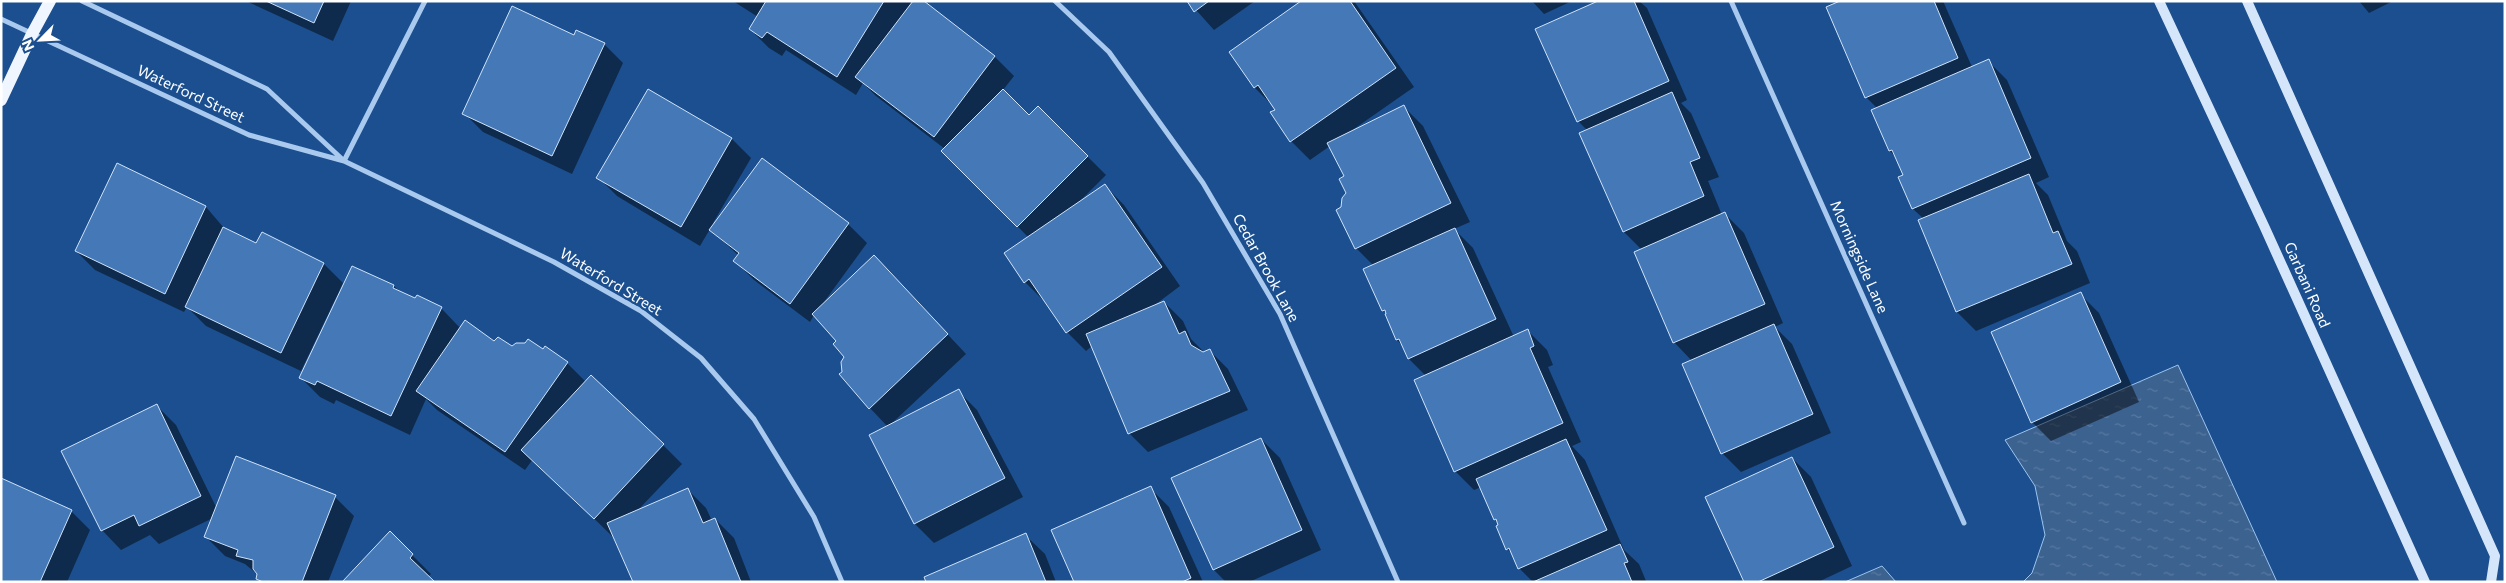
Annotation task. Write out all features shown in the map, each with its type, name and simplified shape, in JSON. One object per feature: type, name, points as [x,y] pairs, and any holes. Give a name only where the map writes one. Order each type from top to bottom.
[{"type":"main road","points":[[1,100],[50,1]]},
{"type":"main road","name":"Garbani Road","points":[[2159,1],[2270,238],[2425,582]]},
{"type":"main road","points":[[2247,1],[2495,556],[2492,582]]},
{"type":"street","name":"Waterford Street","points":[[82,1],[266,90],[344,160]]},
{"type":"street","points":[[344,160],[426,1]]},
{"type":"street","name":"Cedar Brook Lane","points":[[1054,1],[1109,52],[1203,182],[1280,314],[1398,582]]},
{"type":"street","name":"Morningside Lane","points":[[1731,1],[1964,524]]},
{"type":"street","name":"Waterford Street","points":[[1,19],[249,135],[344,160],[554,262],[641,311],[701,358],[754,419],[814,517],[842,582]]},
{"type":"water","points":[[2178,365],[2277,582],[2023,582],[2032,573],[2045,535],[2035,486],[2005,440]]},
{"type":"water","points":[[1882,566],[1896,582],[1845,582]]},
{"type":"building","points":[[266,1],[324,1],[314,23]]},
{"type":"building","points":[[766,1],[884,1],[837,77],[767,32],[762,38],[749,29]]},
{"type":"building","points":[[913,1],[924,1],[995,56],[934,137],[855,77]]},
{"type":"building","points":[[1187,1],[1209,1],[1194,12]]},
{"type":"building","points":[[1301,1],[1350,1],[1396,68],[1290,142],[1270,112],[1275,110],[1258,85],[1254,88],[1229,52]]},
{"type":"building","points":[[1598,1],[1634,1],[1669,81],[1577,122],[1535,29]]},
{"type":"building","points":[[1840,1],[1934,1],[1958,58],[1865,98],[1826,7]]},
{"type":"building","points":[[512,6],[574,35],[576,30],[605,43],[552,156],[462,114]]},
{"type":"building","points":[[1989,59],[2031,158],[1912,209],[1898,177],[1903,175],[1892,150],[1889,151],[1871,110]]},
{"type":"building","points":[[648,89],[732,138],[681,227],[596,178]]},
{"type":"building","points":[[1003,89],[1029,115],[1038,106],[1088,156],[1017,227],[941,151]]},
{"type":"building","points":[[1672,92],[1700,158],[1690,162],[1704,196],[1623,232],[1579,133]]},
{"type":"building","points":[[1404,105],[1451,203],[1355,249],[1336,210],[1341,207],[1342,198],[1346,193],[1339,179],[1344,176],[1327,143]]},
{"type":"building","points":[[762,158],[849,223],[790,304],[733,261],[739,253],[709,230]]},
{"type":"building","points":[[117,163],[206,206],[165,294],[75,251]]},
{"type":"building","points":[[2029,174],[2053,233],[2058,231],[2072,264],[1956,312],[1918,220]]},
{"type":"building","points":[[1105,184],[1162,267],[1066,333],[1029,279],[1024,283],[1004,253]]},
{"type":"building","points":[[1725,212],[1765,304],[1673,343],[1634,252]]},
{"type":"building","points":[[223,227],[256,243],[262,232],[324,263],[281,353],[185,307]]},
{"type":"building","points":[[1455,228],[1496,319],[1408,359],[1399,339],[1396,340],[1385,310],[1382,311],[1363,269]]},
{"type":"building","points":[[874,255],[948,334],[869,409],[839,374],[842,372],[841,362],[844,357],[833,344],[836,341],[812,314]]},
{"type":"building","points":[[352,266],[394,285],[393,288],[415,298],[417,295],[442,307],[391,416],[317,381],[315,385],[299,378]]},
{"type":"building","points":[[2081,292],[2121,382],[2031,423],[1991,332]]},
{"type":"building","points":[[1164,301],[1179,334],[1185,331],[1191,345],[1203,352],[1210,349],[1230,391],[1128,434],[1086,334]]},
{"type":"building","points":[[465,320],[494,341],[498,337],[512,346],[516,343],[525,343],[528,339],[543,349],[545,346],[568,362],[505,452],[416,391]]},
{"type":"building","points":[[1774,324],[1813,414],[1721,454],[1682,364]]},
{"type":"building","points":[[1528,329],[1534,346],[1530,348],[1563,423],[1454,472],[1414,380]]},
{"type":"building","points":[[591,375],[664,444],[594,519],[521,450]]},
{"type":"building","points":[[959,389],[1005,478],[914,524],[869,435]]},
{"type":"building","points":[[157,404],[201,496],[139,526],[134,515],[101,531],[61,451]]},
{"type":"building","points":[[1261,438],[1302,530],[1213,570],[1171,478]]},
{"type":"building","points":[[1566,439],[1607,530],[1518,569],[1509,548],[1506,550],[1496,526],[1498,525],[1496,519],[1494,520],[1476,479]]},
{"type":"building","points":[[236,456],[336,495],[302,582],[263,582],[256,579],[257,574],[253,569],[253,560],[236,556],[238,550],[204,537]]},
{"type":"building","points":[[1792,457],[1834,547],[1758,582],[1744,582],[1705,497]]},
{"type":"building","points":[[1,478],[72,510],[40,582],[1,582]]},
{"type":"building","points":[[1151,486],[1191,578],[1182,582],[1074,582],[1051,530]]},
{"type":"building","points":[[688,488],[703,523],[715,518],[741,582],[633,582],[607,523]]},
{"type":"building","points":[[390,531],[413,554],[410,558],[435,582],[342,582]]},
{"type":"building","points":[[1026,533],[1046,582],[926,582],[924,577]]},
{"type":"building","points":[[1620,544],[1628,562],[1624,563],[1632,582],[1533,582]]}]
